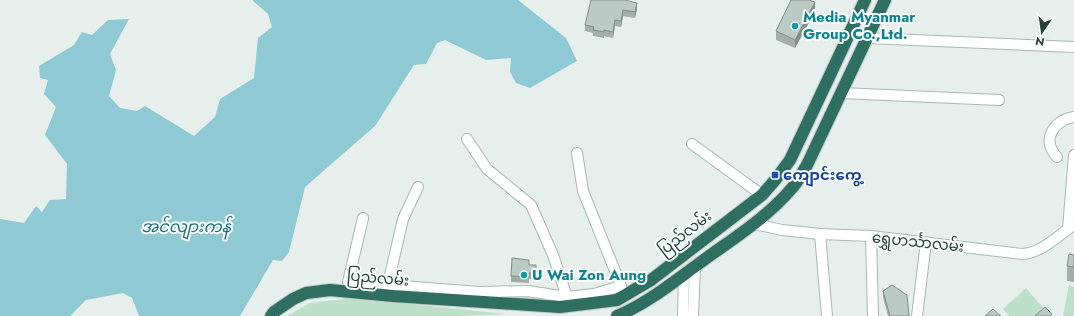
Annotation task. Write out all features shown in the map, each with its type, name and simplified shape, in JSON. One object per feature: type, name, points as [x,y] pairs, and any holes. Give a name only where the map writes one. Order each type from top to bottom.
[{"type":"highway","name":"ပြည်လမ်း","points":[[271,316],[274,312],[293,299],[306,293],[330,290],[393,296],[560,307],[617,300],[651,280],[675,262],[762,194],[776,179],[790,160],[832,74],[865,0]]},
{"type":"highway","points":[[617,316],[635,313],[695,266],[754,224],[776,205],[793,187],[807,165],[885,0]]},
{"type":"highway","points":[[675,262],[684,275]]},
{"type":"street","points":[[867,38],[1074,47]]},
{"type":"street","points":[[841,93],[999,100]]},
{"type":"street","points":[[1057,157],[1051,150],[1050,140],[1054,126],[1066,118],[1074,117]]},
{"type":"street","points":[[467,140],[487,169],[531,205],[552,255],[567,297]]},
{"type":"street","points":[[692,144],[762,194]]},
{"type":"street","points":[[363,218],[348,282],[480,292],[528,291],[567,297],[594,294],[621,286],[583,191],[577,154]]},
{"type":"street","points":[[1072,228],[1074,155]]},
{"type":"street","points":[[393,296],[388,284],[403,219],[418,187]]},
{"type":"street","name":"ရွှေဟင်္သာလမ်း","points":[[754,224],[782,230],[820,234],[870,236],[1022,254],[1030,254],[1041,249],[1072,228]]},
{"type":"street","points":[[820,234],[827,316]]},
{"type":"street","points":[[870,236],[873,316]]},
{"type":"street","points":[[917,316],[926,242]]},
{"type":"street","points":[[693,316],[695,266]]},
{"type":"street","points":[[683,316],[684,275]]},
{"type":"green space","points":[[1069,285],[1074,287],[1074,316],[1063,316]]},
{"type":"green space","points":[[1026,288],[1048,314],[1045,316],[1009,316],[1003,309]]},
{"type":"green space","points":[[352,298],[506,314],[461,316],[287,316],[310,303]]},
{"type":"water","name":"အင်လျားကန်","points":[[253,0],[518,0],[566,38],[577,61],[530,88],[516,83],[510,72],[511,58],[486,60],[445,40],[437,43],[426,64],[414,65],[375,126],[305,187],[289,252],[282,261],[273,260],[240,316],[139,316],[132,298],[123,293],[86,300],[70,316],[0,316],[0,219],[24,223],[36,206],[42,212],[50,200],[66,199],[67,164],[45,135],[56,107],[44,94],[48,80],[40,78],[39,66],[74,45],[82,32],[92,35],[108,20],[129,19],[110,54],[116,70],[109,96],[120,108],[137,111],[145,106],[194,136],[215,117],[220,99],[254,78],[258,38],[272,27],[268,14]]},
{"type":"building","points":[[591,0],[625,0],[637,3],[635,12],[623,10],[621,21],[615,20],[613,32],[604,30],[604,32],[593,30],[594,27],[585,25]]},
{"type":"building","name":"Media Myanmar Group Co.,Ltd.","points":[[791,0],[809,0],[815,2],[795,40],[776,31]]},
{"type":"building","points":[[1069,254],[1074,255],[1074,267],[1067,266]]},
{"type":"building","points":[[512,258],[529,260],[529,265],[536,265],[536,273],[529,273],[529,277],[511,276]]},
{"type":"building","points":[[892,285],[907,295],[909,316],[890,316],[883,291]]},
{"type":"building","points":[[1045,307],[1052,314],[1050,316],[1035,316]]},
{"type":"building","points":[[993,309],[1001,316],[985,316]]},
{"type":"place","name":"Media Myanmar Group Co.,Ltd.","points":[[795,26]]},
{"type":"place","name":"ကျောင်းကွေ့","points":[[775,175]]},
{"type":"place","name":"U Wai Zon Aung","points":[[524,275]]}]
